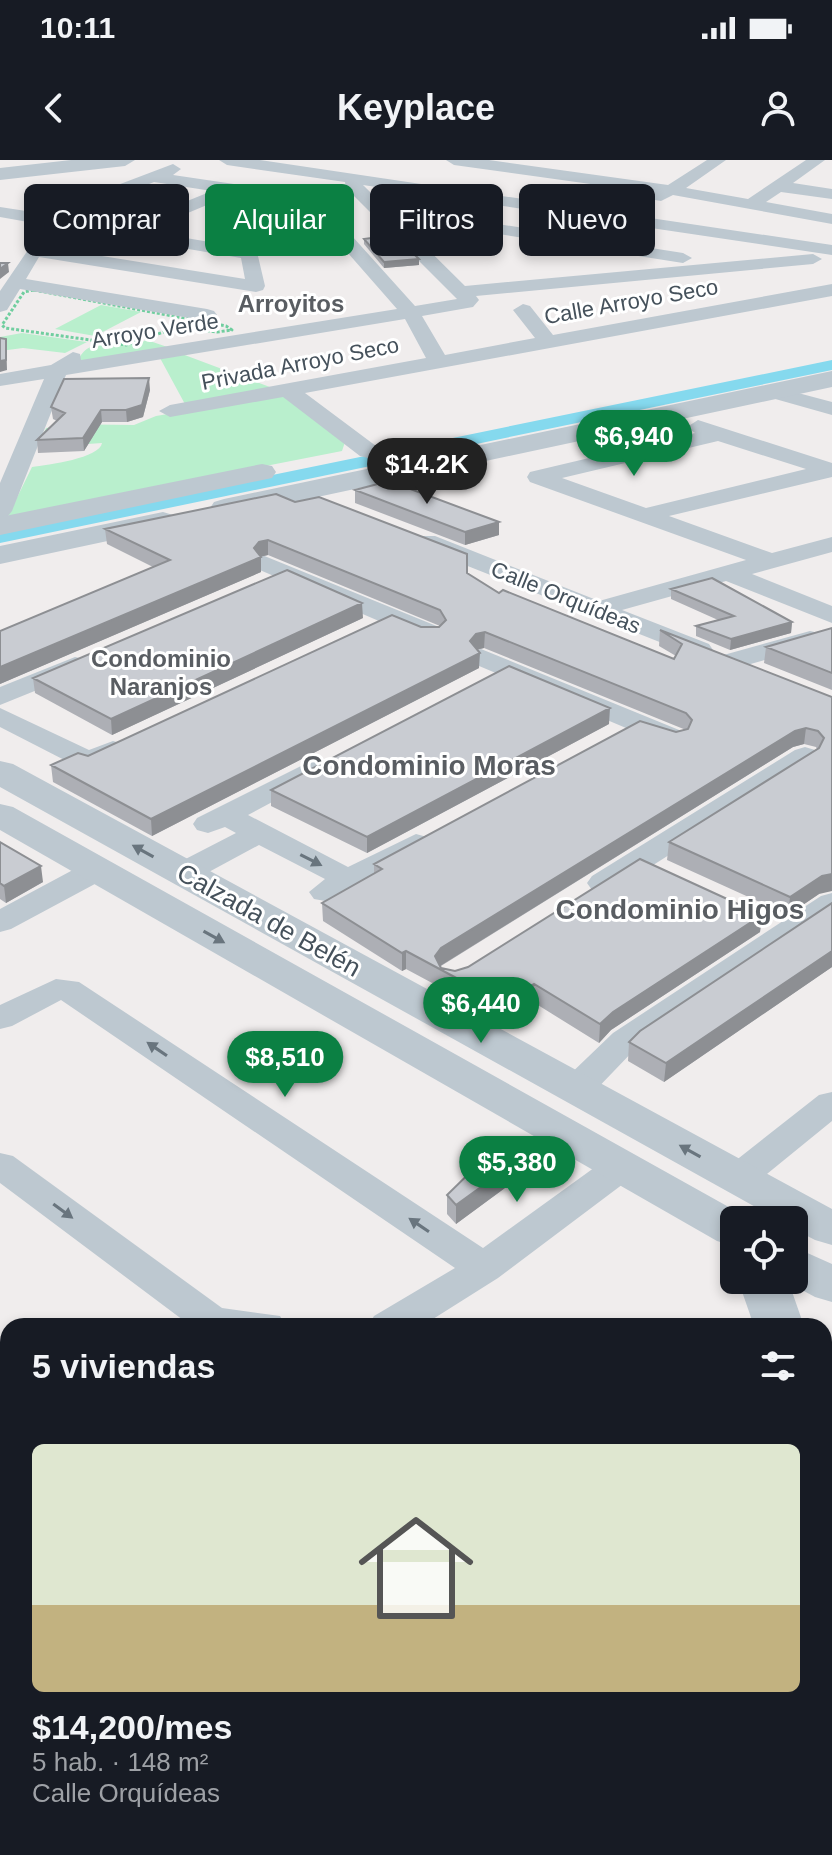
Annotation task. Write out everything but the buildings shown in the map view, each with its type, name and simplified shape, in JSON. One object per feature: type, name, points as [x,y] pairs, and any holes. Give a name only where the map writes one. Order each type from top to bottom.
[{"type":"street","points":[[0,174],[125,160]]},
{"type":"street","points":[[149,179],[195,160]]},
{"type":"street","points":[[227,160],[372,184]]},
{"type":"street","points":[[454,160],[671,190],[832,219]]},
{"type":"street","points":[[655,199],[718,160]]},
{"type":"street","points":[[749,206],[815,162],[832,167]]},
{"type":"street","points":[[603,180],[625,167]]},
{"type":"street","points":[[113,184],[149,179],[205,185]]},
{"type":"street","points":[[350,184],[355,182]]},
{"type":"street","points":[[355,182],[462,298]]},
{"type":"street","points":[[776,186],[832,194]]},
{"type":"street","points":[[0,212],[24,214]]},
{"type":"street","points":[[655,222],[832,250]]},
{"type":"street","points":[[503,230],[735,266]]},
{"type":"street","points":[[503,234],[517,248]]},
{"type":"street","points":[[189,243],[205,246]]},
{"type":"street","points":[[201,245],[205,243]]},
{"type":"street","points":[[354,249],[411,313],[438,361]]},
{"type":"street","points":[[0,306],[31,256]]},
{"type":"street","points":[[66,256],[256,286],[250,256]]},
{"type":"street","points":[[555,283],[537,267],[610,278],[832,258]]},
{"type":"street","name":"Arroyo Verde","points":[[0,380],[299,340],[462,298],[555,283],[610,278]]},
{"type":"street","points":[[15,283],[199,314]]},
{"type":"street","name":"Calle Arroyo Seco","points":[[438,361],[832,290]]},
{"type":"street","points":[[523,310],[547,341]]},
{"type":"street","points":[[0,511],[58,370],[76,355]]},
{"type":"street","points":[[337,457],[832,357]]},
{"type":"street","name":"Privada Arroyo Seco","points":[[170,411],[438,361]]},
{"type":"street","points":[[0,526],[295,479],[660,415],[832,379]]},
{"type":"street","points":[[288,390],[368,451]]},
{"type":"street","points":[[768,391],[832,409]]},
{"type":"street","points":[[660,415],[832,470]]},
{"type":"street","points":[[718,434],[538,477],[768,560]]},
{"type":"street","points":[[645,515],[832,470]]},
{"type":"street","points":[[0,555],[295,479],[342,508]]},
{"type":"street","name":"Calle Orquídeas","points":[[398,531],[773,680]]},
{"type":"street","points":[[597,609],[832,544]]},
{"type":"street","points":[[725,572],[832,615]]},
{"type":"street","points":[[261,574],[288,573],[430,634]]},
{"type":"street","points":[[364,630],[392,617]]},
{"type":"street","points":[[729,662],[832,632]]},
{"type":"street","points":[[0,697],[101,654]]},
{"type":"street","points":[[489,669],[674,738]]},
{"type":"street","points":[[0,716],[88,761],[143,735]]},
{"type":"street","points":[[610,738],[638,723]]},
{"type":"street","points":[[0,744],[28,733]]},
{"type":"street","points":[[338,756],[216,820],[258,833],[336,886],[445,827]]},
{"type":"street","points":[[572,902],[652,867],[805,756]]},
{"type":"street","name":"Calzada de Belén","points":[[0,772],[832,1229]]},
{"type":"street","name":"Calzada de Belén","points":[[0,815],[720,1222]]},
{"type":"street","points":[[183,873],[258,833]]},
{"type":"street","points":[[0,922],[95,871]]},
{"type":"street","points":[[481,1086],[548,1073],[625,1040],[776,925],[832,903]]},
{"type":"street","points":[[0,1019],[56,989],[67,989],[484,1268]]},
{"type":"street","points":[[738,1178],[832,1103]]},
{"type":"street","points":[[0,1165],[208,1318]]},
{"type":"street","points":[[404,1318],[484,1268],[622,1166]]},
{"type":"street","points":[[693,1206],[720,1230]]},
{"type":"street","points":[[808,1272],[832,1285]]},
{"type":"street","points":[[770,1294],[777,1318]]},
{"type":"green space","points":[[101,305],[141,312],[95,336],[55,329]]},
{"type":"green space","points":[[22,333],[87,342],[65,353],[23,348],[0,351],[0,337]]},
{"type":"green space","points":[[147,340],[176,350],[104,361],[78,360],[91,347]]},
{"type":"green space","points":[[182,354],[275,389],[186,406],[160,358]]},
{"type":"green space","points":[[282,395],[345,442],[342,451],[8,516],[32,467],[83,457],[102,443],[88,444],[43,435],[46,428],[55,427],[53,424],[134,425],[156,416]]},
{"type":"waterway","points":[[0,537],[832,365]]},
{"type":"district","name":"Arroyitos","points":[[291,304]]},
{"type":"district","name":"Condominio Naranjos","points":[[161,673]]},
{"type":"district","name":"Condominio Moras","points":[[429,765]]},
{"type":"district","name":"Condominio Higos","points":[[680,909]]}]
